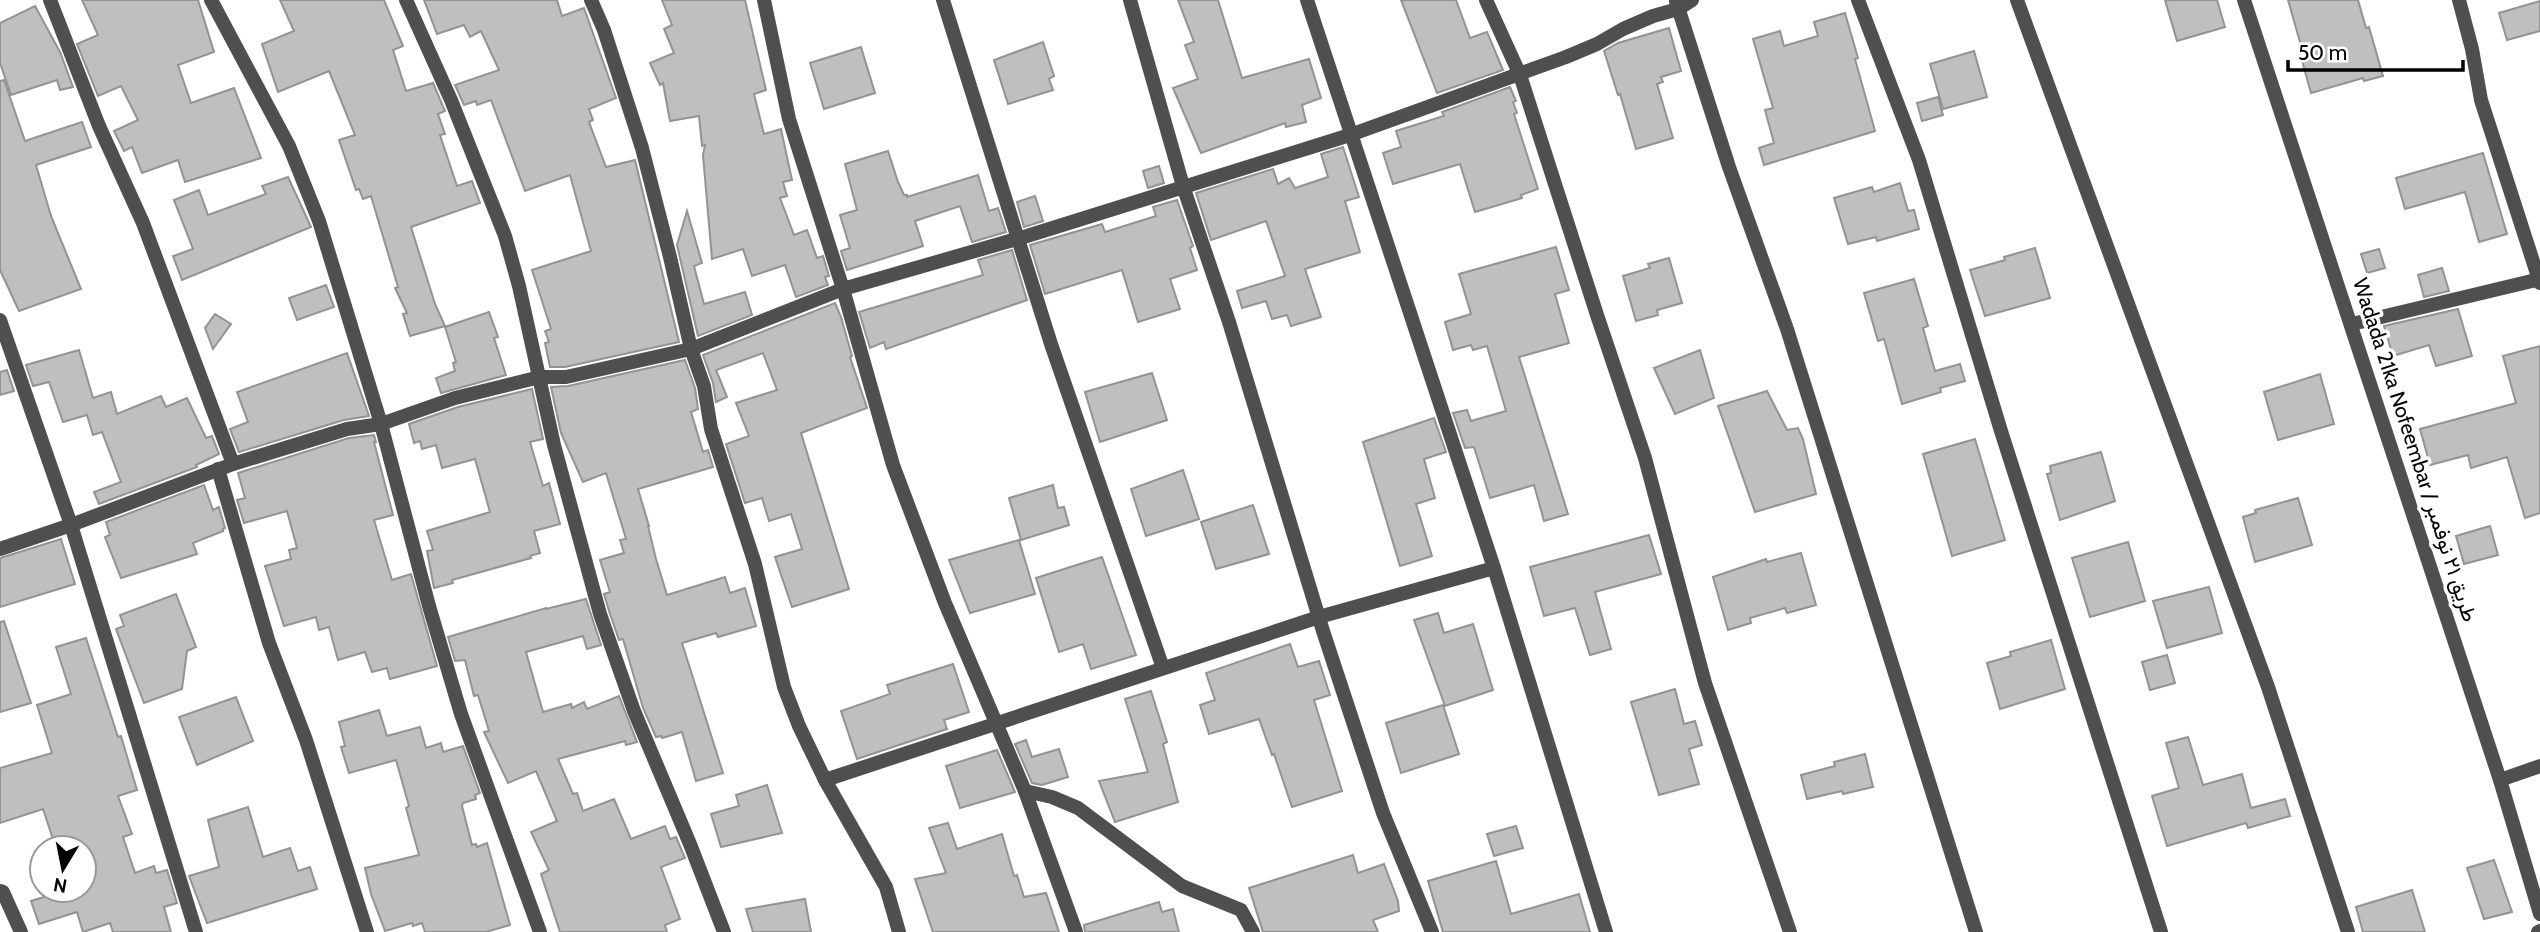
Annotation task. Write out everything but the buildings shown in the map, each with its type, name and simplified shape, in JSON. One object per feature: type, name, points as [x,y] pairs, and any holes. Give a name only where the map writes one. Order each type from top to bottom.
[{"type":"street","points":[[50,0],[99,126],[143,223],[233,464]]},
{"type":"street","points":[[211,0],[289,146],[319,221],[381,424],[429,606],[461,714],[540,932]]},
{"type":"street","points":[[406,0],[451,100],[505,236],[519,286],[554,445],[600,614],[634,711],[724,932]]},
{"type":"street","points":[[591,0],[604,30],[642,148],[691,349],[704,386],[711,429],[755,564],[784,687],[825,780],[886,887],[899,932]]},
{"type":"street","points":[[764,0],[789,119],[843,289],[892,465],[945,603],[1025,791],[1076,932]]},
{"type":"street","points":[[943,0],[1017,239],[1163,668]]},
{"type":"street","points":[[1130,0],[1183,186],[1229,323],[1383,813],[1432,932]]},
{"type":"street","points":[[1307,0],[1494,568],[1606,932]]},
{"type":"street","points":[[1486,0],[1520,75],[1645,458],[1705,683],[1790,932]]},
{"type":"street","points":[[0,549],[218,469],[347,429],[381,424],[455,398],[540,377],[566,377],[691,349],[843,289],[1017,239],[1350,135],[1520,75],[1597,44],[1623,29],[1692,0]]},
{"type":"street","points":[[1858,0],[1919,160],[2001,431],[2161,932]]},
{"type":"street","points":[[2017,0],[2268,687],[2348,932]]},
{"type":"street","name":"Wadada 21ka Nofeembar / طريق ٢١ نوفمبر","points":[[2244,0],[2500,780],[2540,914]]},
{"type":"street","points":[[2351,324],[2539,280],[2481,100],[2472,49],[2459,0]]},
{"type":"street","points":[[1677,5],[1729,167],[1787,329],[1976,932]]},
{"type":"street","points":[[0,320],[71,525],[196,932]]},
{"type":"street","points":[[218,469],[269,643],[306,740],[367,932]]},
{"type":"street","points":[[825,780],[1320,617],[1494,568]]},
{"type":"street","points":[[2500,780],[2540,766]]},
{"type":"street","points":[[1025,791],[1052,797],[1078,808],[1182,886],[1241,910],[1253,932]]},
{"type":"street","points":[[1,889],[22,932]]}]
